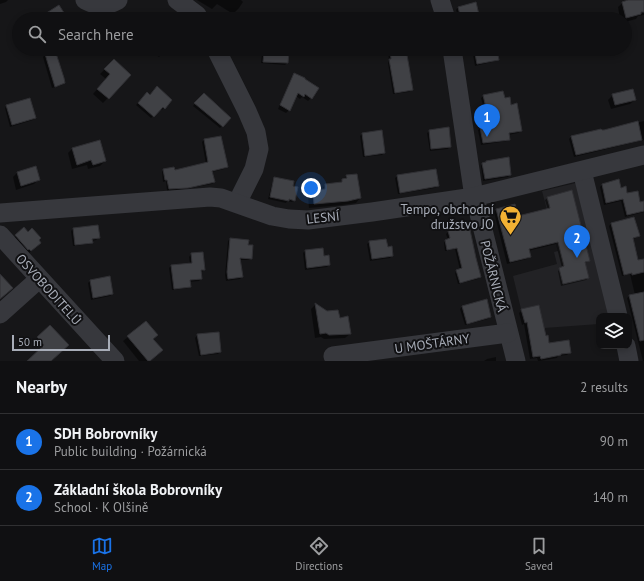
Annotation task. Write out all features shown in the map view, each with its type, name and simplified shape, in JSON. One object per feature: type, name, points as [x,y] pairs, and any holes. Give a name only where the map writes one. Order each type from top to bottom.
[{"type":"street","points":[[85,0],[94,5],[101,6],[108,5],[118,0]]},
{"type":"street","points":[[177,0],[192,12]]},
{"type":"street","points":[[440,0],[444,12]]},
{"type":"street","points":[[220,56],[256,132],[259,149],[254,169],[237,203]]},
{"type":"street","name":"POŽÁRNICKÁ","points":[[453,56],[474,197],[516,361]]},
{"type":"street","name":"LESNÍ","points":[[0,213],[210,197],[221,198],[272,216],[289,220],[308,220],[474,197],[644,155]]},
{"type":"street","points":[[582,170],[617,313]]},
{"type":"street","name":"OSVOBODITELŮ","points":[[0,235],[115,361]]},
{"type":"street","points":[[0,314],[39,278]]},
{"type":"street","name":"U MOŠTÁRNY","points":[[333,356],[508,333]]},
{"type":"street","points":[[627,349],[630,361]]},
{"type":"shaded area","points":[[580,182],[611,313],[596,313],[596,324],[544,328],[539,305],[521,309],[513,276],[557,264],[554,252],[558,251],[542,191]]},
{"type":"building","points":[[628,0],[644,0],[644,12],[632,16],[632,12],[624,12],[622,2]]},
{"type":"building","points":[[476,2],[478,12],[459,12],[458,7]]},
{"type":"building","points":[[59,5],[64,12],[48,12]]},
{"type":"building","points":[[46,56],[57,56],[64,78],[65,83],[55,87]]},
{"type":"building","points":[[264,56],[289,56],[288,63],[263,62]]},
{"type":"building","points":[[391,56],[407,56],[413,90],[395,93],[389,59],[391,59]]},
{"type":"building","points":[[475,56],[498,56],[499,60],[477,64]]},
{"type":"building","points":[[114,59],[131,75],[109,99],[97,89],[110,74],[104,69]]},
{"type":"building","points":[[294,73],[305,78],[319,88],[312,99],[305,94],[304,97],[298,93],[290,111],[280,105]]},
{"type":"building","points":[[157,86],[172,100],[165,109],[163,107],[154,117],[138,103],[147,92],[150,95]]},
{"type":"building","points":[[633,89],[636,100],[615,105],[612,94]]},
{"type":"building","points":[[503,91],[505,98],[510,97],[511,105],[517,103],[522,131],[509,133],[510,140],[483,143],[480,127],[490,125],[483,95]]},
{"type":"building","points":[[204,93],[231,118],[223,127],[194,103]]},
{"type":"building","points":[[30,98],[36,118],[12,125],[6,105]]},
{"type":"building","points":[[638,121],[642,140],[576,155],[571,136],[601,129],[604,130]]},
{"type":"building","points":[[449,127],[451,147],[431,149],[429,130]]},
{"type":"building","points":[[382,130],[385,153],[365,156],[362,133]]},
{"type":"building","points":[[221,136],[228,167],[212,171],[215,182],[188,188],[169,189],[167,180],[165,180],[163,169],[174,167],[175,170],[208,162],[204,139]]},
{"type":"building","points":[[100,140],[106,161],[93,165],[91,160],[77,165],[72,148]]},
{"type":"building","points":[[509,157],[511,175],[485,179],[482,163]]},
{"type":"building","points":[[36,166],[40,180],[21,186],[17,172]]},
{"type":"building","points":[[436,169],[439,186],[400,193],[397,175]]},
{"type":"building","points":[[357,174],[361,198],[348,201],[314,204],[313,190],[325,189],[325,184],[342,182],[342,179],[347,178],[346,175]]},
{"type":"building","points":[[274,177],[294,181],[293,186],[298,187],[295,201],[270,197]]},
{"type":"building","points":[[619,179],[621,188],[626,186],[627,193],[638,191],[640,202],[644,201],[644,211],[627,215],[623,199],[606,203],[602,184]]},
{"type":"building","points":[[572,190],[590,261],[585,262],[589,278],[563,284],[559,268],[564,266],[558,242],[529,249],[531,257],[510,262],[496,209],[515,204],[518,216],[550,208],[547,197]]},
{"type":"building","points":[[634,217],[640,236],[633,238],[638,260],[644,259],[644,272],[624,275],[611,223]]},
{"type":"building","points":[[98,225],[100,238],[92,239],[93,243],[75,245],[73,228]]},
{"type":"building","points":[[469,225],[481,277],[460,283],[456,270],[462,268],[457,248],[447,250],[445,240],[450,238],[448,231]]},
{"type":"building","points":[[24,227],[28,232],[32,228],[41,238],[39,240],[41,243],[31,251],[29,249],[28,250],[15,235]]},
{"type":"building","points":[[230,238],[249,240],[248,245],[253,245],[252,259],[240,258],[243,277],[228,279],[227,272]]},
{"type":"building","points":[[386,239],[388,247],[392,246],[393,256],[372,259],[369,241]]},
{"type":"building","points":[[323,248],[324,256],[329,255],[330,265],[307,268],[305,250]]},
{"type":"building","points":[[203,252],[205,270],[201,270],[202,279],[190,280],[191,287],[174,289],[171,265],[192,263],[191,253]]},
{"type":"building","points":[[0,274],[13,288],[0,299]]},
{"type":"building","points":[[110,276],[113,294],[93,298],[90,280]]},
{"type":"building","points":[[644,292],[644,340],[640,341],[629,295]]},
{"type":"building","points":[[487,299],[491,317],[467,324],[462,306]]},
{"type":"building","points":[[315,303],[327,311],[338,310],[340,318],[348,316],[351,334],[320,334]]},
{"type":"building","points":[[539,305],[549,343],[569,340],[571,353],[541,359],[540,356],[533,357],[527,322],[525,323],[521,309]]},
{"type":"building","points":[[146,321],[158,335],[153,339],[163,350],[150,361],[148,361],[127,336]]},
{"type":"building","points":[[50,325],[69,345],[51,361],[27,361],[44,345],[37,337]]},
{"type":"building","points":[[219,332],[221,352],[201,355],[197,334]]},
{"type":"place","name":"SDH Bobrovníky","points":[[487,137]]},
{"type":"place","name":"Tempo, obchodní družstvo JO","points":[[510,236]]},
{"type":"place","name":"Základní škola Bobrovníky","points":[[577,258]]}]
